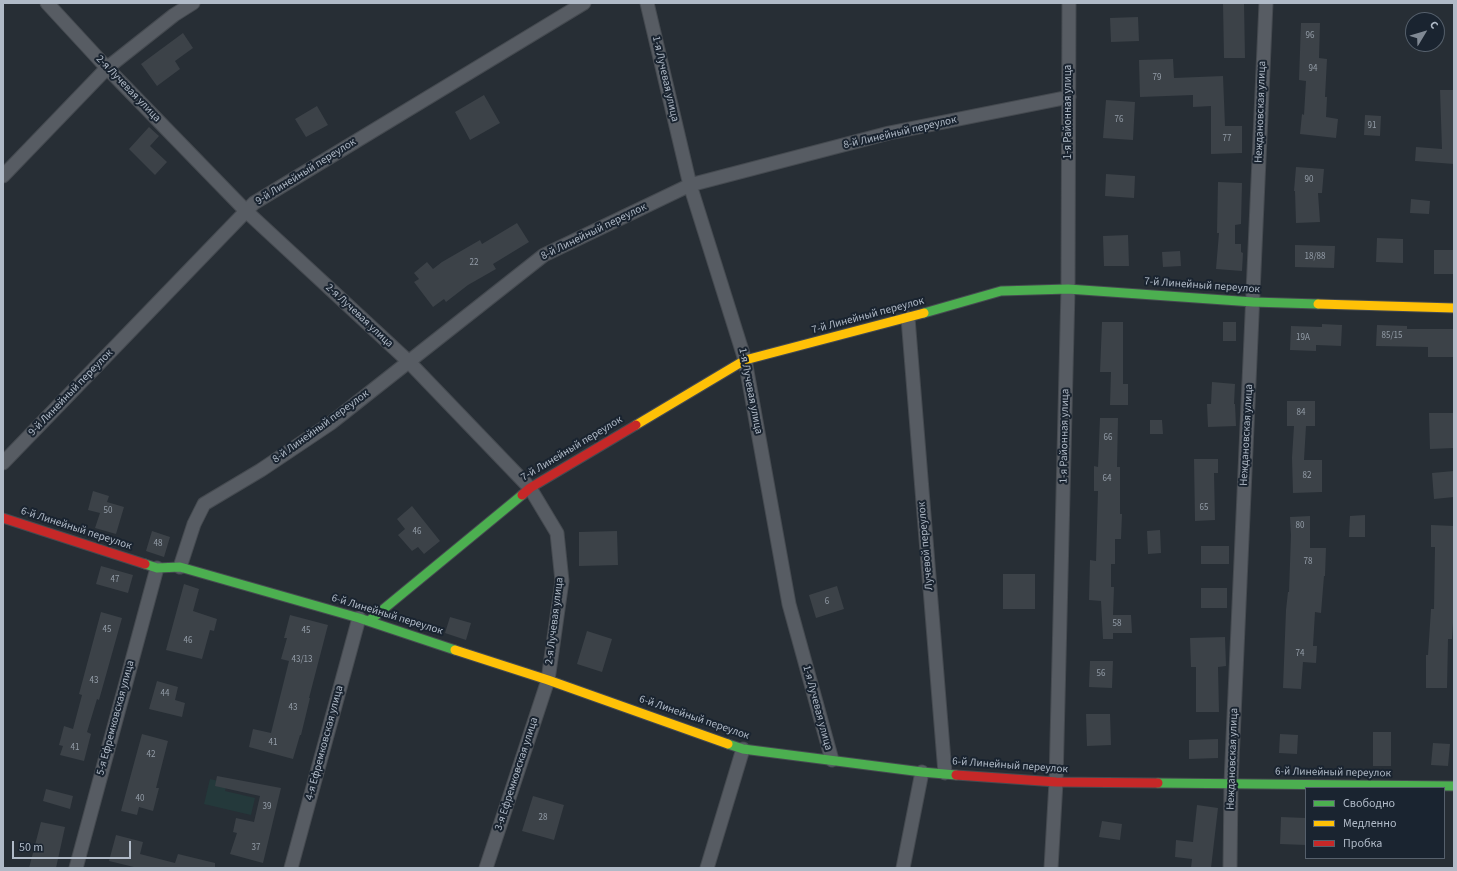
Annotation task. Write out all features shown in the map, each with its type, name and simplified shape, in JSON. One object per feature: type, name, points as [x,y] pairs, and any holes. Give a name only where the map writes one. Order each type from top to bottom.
[{"type":"street","name":"2-я Лучевая улица","points":[[46,3],[246,211],[408,361],[530,488],[557,533],[561,567],[562,581],[548,680]]},
{"type":"street","points":[[3,176],[107,68],[174,15],[193,3]]},
{"type":"street","name":"9-й Линейный переулок","points":[[3,463],[254,203],[584,3]]},
{"type":"street","name":"1-я Лучевая улица","points":[[647,3],[690,185],[745,360],[789,604],[832,760]]},
{"type":"street","name":"1-я Районная улица","points":[[1051,868],[1056,782],[1068,289],[1069,3]]},
{"type":"street","name":"Неждановская улица","points":[[1230,868],[1231,784],[1266,3]]},
{"type":"street","name":"8-й Линейный переулок","points":[[180,567],[194,524],[204,504],[261,470],[331,423],[544,255],[690,185],[889,133],[1069,97]]},
{"type":"street","name":"7-й Линейный переулок","points":[[364,619],[530,488],[745,360],[908,318],[1001,291],[1068,289],[1253,302],[1454,308]]},
{"type":"street","name":"Лучевой переулок","points":[[908,318],[945,773]]},
{"type":"street","name":"6-й Линейный переулок","points":[[3,518],[157,568],[180,567],[364,619],[548,680],[743,749],[922,772],[1056,782],[1454,786]]},
{"type":"street","name":"5-я Ефремковская улица","points":[[76,868],[157,568]]},
{"type":"street","name":"4-я Ефремковская улица","points":[[291,868],[364,619]]},
{"type":"street","name":"3-я Ефремковская улица","points":[[486,868],[548,680]]},
{"type":"street","points":[[707,868],[743,749]]},
{"type":"street","points":[[903,868],[922,772]]},
{"type":"green space","points":[[210,779],[227,783],[225,791],[255,798],[251,815],[204,804]]},
{"type":"building","points":[[1223,3],[1244,3],[1245,58],[1224,58]]},
{"type":"building","points":[[1138,17],[1139,41],[1111,42],[1110,18]]},
{"type":"building","points":[[1301,23],[1320,23],[1319,58],[1327,59],[1325,97],[1327,97],[1326,117],[1338,119],[1336,138],[1300,134],[1302,114],[1304,115],[1306,81],[1299,80]]},
{"type":"building","points":[[183,33],[193,48],[175,61],[180,69],[157,86],[141,64]]},
{"type":"building","points":[[1173,59],[1174,78],[1223,76],[1225,126],[1242,126],[1242,153],[1211,154],[1211,106],[1193,107],[1193,95],[1140,97],[1139,60]]},
{"type":"building","points":[[1440,90],[1454,90],[1454,164],[1415,161],[1416,147],[1442,149]]},
{"type":"building","points":[[484,95],[500,123],[470,140],[455,112]]},
{"type":"building","points":[[1106,100],[1135,102],[1133,140],[1103,138]]},
{"type":"building","points":[[317,106],[328,125],[306,137],[295,119]]},
{"type":"building","points":[[1365,115],[1381,116],[1380,136],[1364,135]]},
{"type":"building","points":[[149,127],[159,136],[150,146],[167,162],[155,175],[129,149]]},
{"type":"building","points":[[1296,167],[1324,169],[1322,193],[1318,193],[1320,222],[1296,223],[1294,191]]},
{"type":"building","points":[[1106,174],[1135,176],[1134,198],[1105,196]]},
{"type":"building","points":[[1218,182],[1242,183],[1241,224],[1235,225],[1235,244],[1241,244],[1241,252],[1243,253],[1242,271],[1216,269],[1219,233],[1217,233]]},
{"type":"building","points":[[1411,199],[1430,201],[1429,214],[1410,213]]},
{"type":"building","points":[[517,223],[529,242],[493,264],[496,269],[468,285],[446,302],[444,299],[433,307],[414,282],[419,279],[414,273],[427,262],[433,269],[442,262],[480,240],[482,244]]},
{"type":"building","points":[[1128,235],[1129,266],[1104,266],[1103,236]]},
{"type":"building","points":[[1377,238],[1403,239],[1403,263],[1376,262]]},
{"type":"building","points":[[1295,245],[1335,246],[1334,268],[1295,267]]},
{"type":"building","points":[[1434,250],[1454,250],[1454,274],[1434,274]]},
{"type":"building","points":[[1180,251],[1181,266],[1163,267],[1162,252]]},
{"type":"building","points":[[1102,322],[1123,322],[1123,384],[1128,384],[1128,405],[1110,405],[1111,372],[1100,372]]},
{"type":"building","points":[[1223,322],[1236,322],[1236,341],[1223,341]]},
{"type":"building","points":[[1322,324],[1342,325],[1341,346],[1316,345],[1316,351],[1290,350],[1291,326],[1322,327]]},
{"type":"building","points":[[1377,325],[1407,326],[1407,329],[1454,329],[1454,357],[1428,357],[1428,347],[1376,346]]},
{"type":"building","points":[[1212,382],[1235,384],[1234,404],[1236,426],[1208,427],[1207,404],[1211,404]]},
{"type":"building","points":[[1287,401],[1315,401],[1315,426],[1306,426],[1304,460],[1322,460],[1322,492],[1293,493],[1292,458],[1294,426],[1287,426]]},
{"type":"building","points":[[1429,413],[1454,413],[1454,448],[1430,449]]},
{"type":"building","points":[[1100,418],[1118,418],[1117,467],[1120,467],[1120,514],[1122,514],[1121,539],[1115,539],[1115,564],[1111,564],[1111,587],[1114,587],[1113,615],[1131,615],[1132,633],[1113,633],[1113,639],[1103,639],[1101,601],[1089,600],[1090,560],[1096,561],[1098,491],[1094,491],[1094,466],[1098,467]]},
{"type":"building","points":[[1150,420],[1162,420],[1163,434],[1150,434]]},
{"type":"building","points":[[1194,459],[1218,459],[1218,473],[1214,473],[1215,520],[1195,521]]},
{"type":"building","points":[[1454,471],[1454,497],[1434,499],[1432,473]]},
{"type":"building","points":[[93,491],[109,496],[107,502],[124,507],[116,534],[95,528],[100,513],[88,510]]},
{"type":"building","points":[[412,506],[440,541],[424,554],[418,547],[412,551],[398,535],[405,529],[397,519]]},
{"type":"building","points":[[1365,515],[1365,537],[1349,537],[1350,516]]},
{"type":"building","points":[[1310,516],[1310,548],[1326,548],[1321,613],[1315,612],[1313,646],[1317,646],[1316,663],[1303,662],[1301,689],[1283,688],[1286,610],[1289,592],[1291,535],[1290,517]]},
{"type":"building","points":[[1431,525],[1454,526],[1454,607],[1452,639],[1448,639],[1447,688],[1426,688],[1426,655],[1428,655],[1431,609],[1434,609],[1435,547],[1431,547]]},
{"type":"building","points":[[1160,530],[1161,553],[1148,554],[1147,531]]},
{"type":"building","points":[[152,531],[170,537],[164,557],[146,551]]},
{"type":"building","points":[[617,531],[618,565],[579,566],[579,532]]},
{"type":"building","points":[[1201,546],[1229,546],[1229,564],[1201,564]]},
{"type":"building","points":[[101,566],[133,575],[128,593],[96,584]]},
{"type":"building","points":[[1003,574],[1035,574],[1035,609],[1003,609]]},
{"type":"building","points":[[184,584],[199,589],[193,611],[217,619],[214,631],[210,630],[202,659],[166,650]]},
{"type":"building","points":[[837,586],[844,609],[816,618],[809,595]]},
{"type":"building","points":[[1201,588],[1227,588],[1227,608],[1201,608]]},
{"type":"building","points":[[101,612],[122,618],[99,700],[97,699],[87,732],[91,734],[84,761],[60,755],[63,746],[59,745],[64,726],[73,729],[82,695],[79,694]]},
{"type":"building","points":[[290,615],[328,625],[301,735],[293,759],[249,747],[253,729],[271,733],[289,661],[281,659],[287,638],[284,638]]},
{"type":"building","points":[[450,617],[471,623],[466,640],[445,633]]},
{"type":"building","points":[[587,631],[612,639],[602,672],[577,664]]},
{"type":"building","points":[[1225,637],[1226,666],[1218,667],[1219,712],[1196,712],[1196,667],[1191,667],[1190,638]]},
{"type":"building","points":[[1090,661],[1113,661],[1112,688],[1089,687]]},
{"type":"building","points":[[157,681],[178,687],[175,700],[185,703],[182,717],[149,709]]},
{"type":"building","points":[[1086,714],[1110,714],[1111,745],[1087,746]]},
{"type":"building","points":[[1373,732],[1391,732],[1391,766],[1373,766]]},
{"type":"building","points":[[142,734],[168,741],[156,788],[159,788],[153,811],[139,807],[137,815],[121,811]]},
{"type":"building","points":[[1280,734],[1298,735],[1297,754],[1279,753]]},
{"type":"building","points":[[1218,739],[1218,758],[1189,759],[1189,740]]},
{"type":"building","points":[[1433,743],[1450,744],[1448,766],[1431,765]]},
{"type":"building","points":[[217,776],[281,788],[263,863],[230,854],[237,833],[233,832],[236,818],[254,822],[260,796],[215,786]]},
{"type":"building","points":[[46,789],[73,796],[70,809],[43,801]]},
{"type":"building","points":[[533,796],[564,805],[554,840],[522,831]]},
{"type":"building","points":[[1197,805],[1218,808],[1211,868],[1191,868],[1192,859],[1175,857],[1176,840],[1193,842]]},
{"type":"building","points":[[1281,817],[1305,818],[1305,845],[1280,844]]},
{"type":"building","points":[[1102,821],[1122,824],[1120,840],[1099,837]]},
{"type":"building","points":[[41,822],[65,827],[56,868],[29,868]]},
{"type":"building","points":[[116,835],[143,842],[140,854],[175,863],[178,854],[215,863],[215,868],[138,868],[109,861]]},
{"type":"traffic: fast","points":[[924,313],[1001,291],[1068,289],[1253,302],[1318,304]]},
{"type":"traffic: fast","points":[[369,621],[522,495]]},
{"type":"traffic: fast","points":[[145,564],[157,568],[180,567],[359,618],[455,650]]},
{"type":"traffic: fast","points":[[728,744],[743,749],[956,775]]},
{"type":"traffic: fast","points":[[1158,783],[1454,786]]},
{"type":"traffic: slow","points":[[1318,304],[1454,308]]},
{"type":"traffic: slow","points":[[636,425],[745,360],[924,313]]},
{"type":"traffic: slow","points":[[455,650],[548,680],[728,744]]},
{"type":"traffic: jam","points":[[522,495],[530,488],[636,425]]},
{"type":"traffic: jam","points":[[3,518],[145,564]]},
{"type":"traffic: jam","points":[[956,775],[1056,782],[1158,783]]}]
